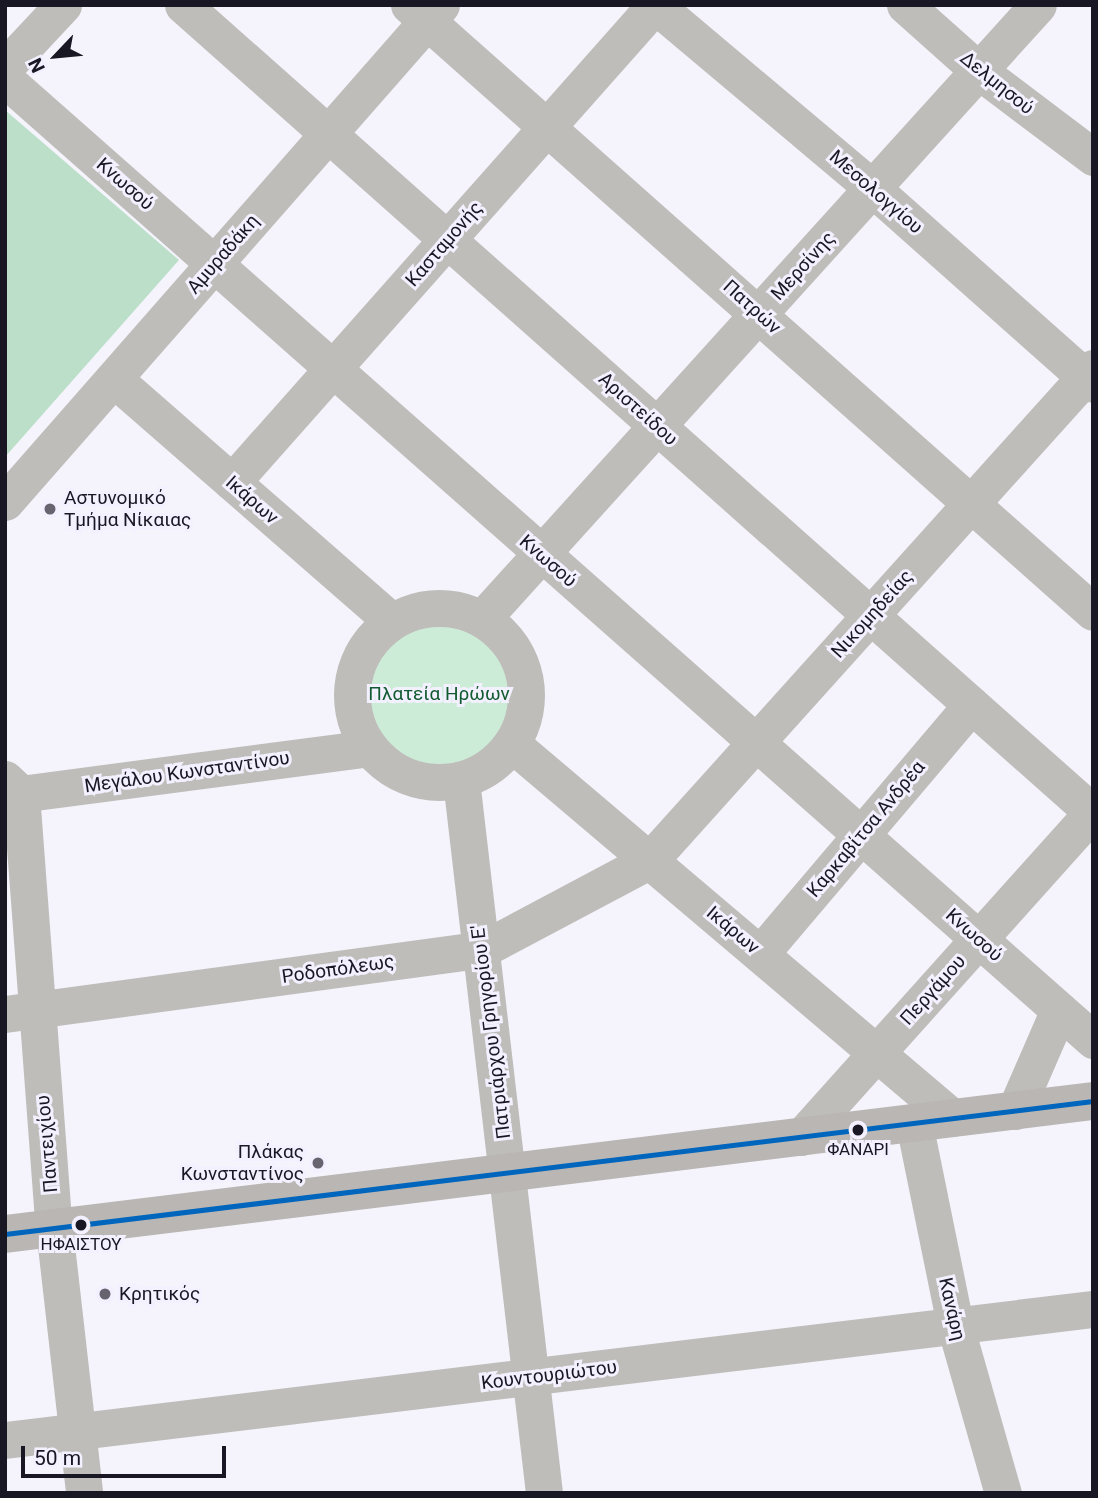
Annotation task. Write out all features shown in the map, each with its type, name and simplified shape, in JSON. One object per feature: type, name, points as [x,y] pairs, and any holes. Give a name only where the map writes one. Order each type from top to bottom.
[{"type":"main road","points":[[5,1234],[1093,1101]]},
{"type":"street","points":[[5,67],[63,5]]},
{"type":"street","name":"Αριστείδου","points":[[183,5],[1092,812]]},
{"type":"street","name":"Κασταμονής","points":[[232,482],[655,5]]},
{"type":"street","name":"Μεσολογγίου","points":[[655,5],[1090,377]]},
{"type":"street","name":"Δελμησού","points":[[905,5],[979,71],[1093,157]]},
{"type":"street","name":"Μερσίνης","points":[[482,619],[1038,5]]},
{"type":"street","name":"Αμυραδάκη","points":[[5,502],[329,135],[426,11]]},
{"type":"street","name":"Πατρών","points":[[426,11],[548,126],[1093,612]]},
{"type":"street","name":"Κνωσού","points":[[5,79],[1093,1041]]},
{"type":"street","name":"Νικομηδείας","points":[[650,860],[971,504],[1090,377]]},
{"type":"street","name":"Ικάρων","points":[[114,379],[391,621]]},
{"type":"street","points":[[436,607],[482,619],[511,647],[523,675],[525,705],[512,744],[480,772],[461,780],[435,783],[410,778],[387,765],[369,748],[355,722],[351,694],[356,666],[369,641],[391,621],[436,607]]},
{"type":"street","name":"Καρκαβίτσα Ανδρέα","points":[[761,953],[971,705]]},
{"type":"street","name":"Ικάρων","points":[[512,744],[878,1051],[953,1118]]},
{"type":"street","name":"Μεγάλου Κωνσταντίνου","points":[[11,790],[369,748]]},
{"type":"street","name":"Πατριάρχου Γρηγορίου Ε'","points":[[461,780],[544,1493]]},
{"type":"street","name":"Παντειχίου","points":[[11,790],[20,1013],[54,1228],[84,1493]]},
{"type":"street","name":"Περγάμου","points":[[801,1137],[1092,812]]},
{"type":"street","name":"Ροδοπόλεως","points":[[20,1013],[481,950],[650,860]]},
{"type":"street","points":[[1015,1111],[1059,1010]]},
{"type":"street","name":"Κανάρη","points":[[914,1123],[954,1325],[1003,1493]]},
{"type":"street","name":"Κουντουριώτου","points":[[5,1440],[1093,1308]]},
{"type":"green space","points":[[5,110],[179,260],[5,457]]},
{"type":"green space","name":"Πλατεία Ηρώων","points":[[439,618],[468,624],[493,640],[509,665],[515,694],[509,723],[493,748],[468,764],[439,770],[410,764],[385,748],[369,723],[363,694],[369,665],[385,640],[410,624]]},
{"type":"transit line","points":[[5,1234],[1093,1101]]},
{"type":"place","name":"Αστυνομικό Τμήμα Νίκαιας","points":[[50,509]]},
{"type":"place","name":"ΦΑΝΑΡΙ","points":[[858,1130]]},
{"type":"place","name":"Πλάκας Κωνσταντίνος","points":[[318,1163]]},
{"type":"place","name":"ΗΦΑΙΣΤΟΥ","points":[[81,1225]]},
{"type":"place","name":"Κρητικός","points":[[105,1294]]}]
